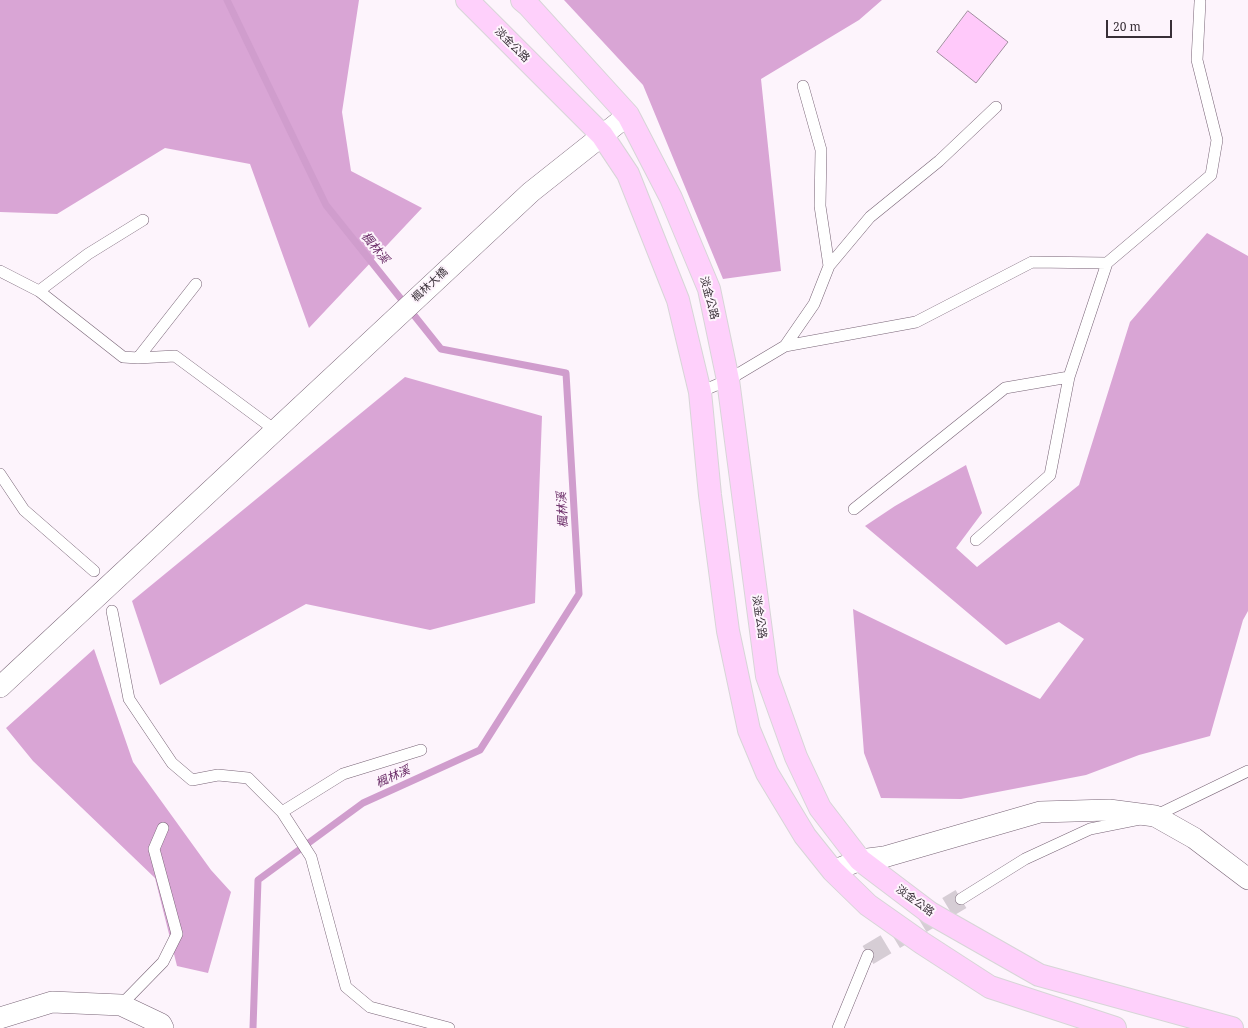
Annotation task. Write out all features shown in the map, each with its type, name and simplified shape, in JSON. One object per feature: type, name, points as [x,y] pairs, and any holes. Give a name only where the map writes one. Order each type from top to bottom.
[{"type":"main road","name":"淡金公路","points":[[467,0],[602,134],[628,174],[678,300],[700,392],[710,495],[728,631],[749,730],[767,773],[805,836],[833,871],[868,905],[922,943],[990,987],[1115,1028]]},
{"type":"main road","name":"淡金公路","points":[[522,0],[628,115],[671,198],[709,289],[728,380],[768,676],[796,757],[820,808],[860,860],[930,913],[1039,975],[1232,1028]]},
{"type":"street","name":"楓林大橋","points":[[0,687],[328,379],[531,192],[602,134],[628,115]]},
{"type":"street","points":[[833,871],[860,860],[884,856],[1040,812],[1109,810],[1154,816],[1194,838],[1248,879]]},
{"type":"street","points":[[0,1018],[52,1002],[121,1005],[160,1024],[163,1028]]},
{"type":"lane","points":[[976,540],[1050,475],[1069,377],[1107,263],[1211,175],[1217,140],[1197,60],[1200,2]]},
{"type":"lane","points":[[803,86],[821,150],[820,206],[829,266]]},
{"type":"lane","points":[[785,346],[814,304],[829,266],[870,217],[939,161],[996,107]]},
{"type":"lane","points":[[39,291],[88,254],[143,220]]},
{"type":"lane","points":[[700,392],[728,380],[785,346],[916,322],[1032,262],[1107,263]]},
{"type":"lane","points":[[0,271],[39,291],[123,357],[138,358],[175,356],[275,430]]},
{"type":"lane","points":[[138,358],[196,284]]},
{"type":"lane","points":[[854,510],[1005,388],[1069,377]]},
{"type":"lane","points":[[0,474],[24,510],[94,571]]},
{"type":"lane","points":[[112,611],[129,698],[172,763],[192,780],[218,775],[248,778],[282,812],[311,857],[346,987],[370,1007],[449,1028]]},
{"type":"lane","points":[[282,812],[343,774],[421,750]]},
{"type":"lane","points":[[962,898],[1025,859],[1090,829],[1154,816],[1248,771]]},
{"type":"lane","points":[[121,1005],[163,962],[177,934],[154,849],[163,828]]},
{"type":"lane","points":[[838,1028],[868,955]]},
{"type":"shaded area","points":[[0,0],[359,0],[342,112],[351,171],[422,208],[309,328],[250,164],[165,148],[57,214],[0,212]]},
{"type":"shaded area","points":[[564,0],[882,0],[859,20],[761,79],[781,271],[723,279],[643,85]]},
{"type":"shaded area","points":[[1207,233],[1248,256],[1248,611],[1243,620],[1210,736],[1139,755],[1086,775],[961,799],[881,798],[864,753],[853,609],[1040,699],[1084,639],[1059,622],[1006,645],[865,526],[895,506],[966,465],[982,513],[956,548],[977,567],[1079,485],[1130,322]]},
{"type":"shaded area","points":[[405,377],[542,416],[535,603],[430,630],[306,604],[160,685],[132,601]]},
{"type":"shaded area","points":[[94,649],[133,762],[211,870],[231,892],[208,973],[177,966],[155,878],[33,761],[6,728]]},
{"type":"building","points":[[968,11],[1008,42],[976,83],[937,52]]},
{"type":"waterway","name":"楓林溪","points":[[227,0],[326,205],[441,349],[566,373],[579,594],[480,750],[363,803],[258,880],[253,1028]]},
{"type":"tunnel","points":[[868,955],[961,899]]}]
